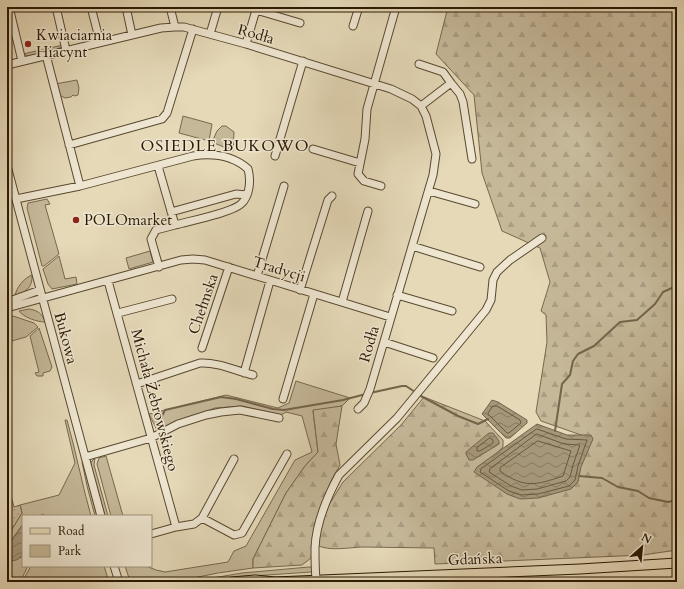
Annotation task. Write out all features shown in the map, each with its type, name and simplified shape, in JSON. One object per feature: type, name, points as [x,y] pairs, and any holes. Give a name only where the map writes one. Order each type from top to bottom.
[{"type":"main road","name":"Gdańska","points":[[232,582],[254,580],[274,582],[580,569],[677,563]]},
{"type":"street","points":[[9,7],[22,61]]},
{"type":"street","points":[[56,7],[66,50]]},
{"type":"street","points":[[91,7],[100,42]]},
{"type":"street","points":[[126,7],[132,35]]},
{"type":"street","points":[[170,7],[175,27]]},
{"type":"street","points":[[210,34],[218,7]]},
{"type":"street","points":[[353,26],[359,7]]},
{"type":"street","points":[[381,186],[360,178],[358,174],[365,139],[366,109],[396,7]]},
{"type":"street","points":[[246,44],[256,10],[300,23]]},
{"type":"street","name":"Rodła","points":[[7,65],[161,28],[175,27],[210,34],[246,44],[374,83],[404,94],[421,106],[426,116],[436,154],[436,163],[430,191],[390,317],[370,389],[364,403],[358,409]]},
{"type":"street","points":[[69,145],[162,119],[167,113],[193,30]]},
{"type":"street","points":[[46,55],[80,186]]},
{"type":"street","points":[[275,156],[302,61]]},
{"type":"street","points":[[419,64],[443,72],[460,94],[463,102],[472,159]]},
{"type":"street","points":[[421,106],[450,83]]},
{"type":"street","points":[[312,149],[360,163]]},
{"type":"street","points":[[16,199],[80,186],[205,154],[235,159],[248,169],[250,182],[247,194],[241,204],[235,208],[156,230],[151,239],[159,267]]},
{"type":"street","name":"Bukowa","points":[[7,166],[101,515]]},
{"type":"street","points":[[158,166],[175,225]]},
{"type":"street","points":[[257,276],[284,186]]},
{"type":"street","points":[[430,191],[475,204]]},
{"type":"street","points":[[171,212],[236,194],[247,194]]},
{"type":"street","points":[[300,290],[328,200],[332,196]]},
{"type":"street","points":[[342,302],[368,211]]},
{"type":"street","points":[[316,580],[315,548],[319,524],[333,485],[339,475],[397,418],[486,310],[491,300],[493,280],[497,272],[510,260],[542,238]]},
{"type":"street","points":[[412,246],[480,267]]},
{"type":"street","name":"Tradycji","points":[[7,308],[181,260],[194,259],[232,266],[270,281],[390,317]]},
{"type":"street","name":"Chełmska","points":[[202,348],[232,266]]},
{"type":"street","name":"Michała Żebrowskiego","points":[[108,281],[176,527]]},
{"type":"street","points":[[244,373],[270,281]]},
{"type":"street","points":[[7,302],[40,290]]},
{"type":"street","points":[[283,400],[314,294]]},
{"type":"street","points":[[397,295],[452,311]]},
{"type":"street","points":[[118,313],[172,299]]},
{"type":"street","points":[[384,342],[433,358]]},
{"type":"street","points":[[137,384],[200,364],[208,363],[253,376]]},
{"type":"street","points":[[85,458],[151,438],[178,424],[206,415],[240,410],[278,418]]},
{"type":"street","points":[[202,518],[234,536],[242,533],[287,454]]},
{"type":"street","points":[[152,534],[194,524],[202,518],[234,459]]},
{"type":"street","points":[[114,567],[119,582]]},
{"type":"green space","points":[[448,7],[677,7],[677,550],[643,555],[435,564],[434,548],[364,547],[334,549],[317,545],[324,513],[343,482],[401,425],[424,397],[485,421],[503,440],[503,447],[478,471],[584,436],[541,421],[536,412],[547,342],[546,315],[541,311],[550,282],[540,248],[502,231],[482,173],[474,95],[436,54]]},
{"type":"green space","points":[[63,45],[62,48],[28,56],[23,54]]},
{"type":"green space","points":[[77,80],[79,88],[78,95],[65,98],[59,95],[55,84]]},
{"type":"green space","points":[[183,116],[212,124],[209,141],[179,133]]},
{"type":"green space","points":[[222,126],[226,126],[234,132],[233,151],[212,142],[217,131]]},
{"type":"green space","points":[[47,199],[50,204],[45,205],[59,254],[42,266],[27,208],[28,203]]},
{"type":"green space","points":[[150,251],[153,262],[129,269],[126,258]]},
{"type":"green space","points":[[59,256],[65,279],[76,277],[77,284],[52,289],[48,284],[43,269]]},
{"type":"green space","points":[[32,275],[31,283],[28,289],[15,296],[21,284],[26,278]]},
{"type":"green space","points":[[29,309],[35,310],[39,313],[45,322],[30,319],[19,311]]},
{"type":"green space","points":[[13,316],[34,323],[38,327],[26,337],[8,342],[7,317]]},
{"type":"green space","points":[[39,328],[52,367],[50,371],[43,373],[43,376],[37,376],[35,373],[39,372],[30,336]]},
{"type":"green space","points":[[296,381],[350,398],[342,406],[313,411],[318,452],[305,466],[286,493],[253,559],[253,568],[173,582],[130,581],[125,567],[148,567],[165,572],[228,562],[234,551],[246,546],[295,460],[312,452],[302,416],[286,412],[281,415],[242,406],[215,408],[157,430],[149,414],[226,395],[278,408],[289,403]]},
{"type":"green space","points":[[342,406],[336,444],[340,465],[331,481],[322,504],[311,558],[302,565],[253,568],[253,559],[286,493],[305,466],[318,452],[313,410]]},
{"type":"green space","points":[[65,420],[67,420],[91,515],[22,515],[22,525],[7,547],[7,537],[22,513],[20,505],[59,495],[75,463]]},
{"type":"green space","points":[[106,456],[123,515],[111,515],[97,464],[99,458]]},
{"type":"green space","points":[[95,458],[94,465],[108,515],[105,515],[91,462]]},
{"type":"green space","points":[[82,462],[97,515],[95,515]]},
{"type":"green space","points":[[7,482],[14,507],[20,505],[22,513],[7,537]]},
{"type":"green space","points":[[22,557],[22,567],[28,567],[20,582],[7,582],[7,560],[9,561]]},
{"type":"green space","points":[[30,567],[104,567],[109,582],[22,582]]},
{"type":"green space","points":[[312,567],[313,571],[311,572],[253,576],[206,582],[189,582],[242,573]]},
{"type":"water","points":[[492,400],[498,402],[527,420],[527,423],[510,438],[506,438],[482,414]]},
{"type":"water","points":[[537,424],[567,435],[591,435],[593,439],[581,467],[578,482],[571,489],[538,498],[520,499],[507,494],[474,472],[477,467]]},
{"type":"water","points":[[489,433],[493,433],[499,441],[499,444],[473,460],[469,460],[466,452]]},
{"type":"water","points":[[22,525],[22,554],[16,560],[7,560],[7,547]]},
{"type":"waterway","points":[[555,431],[562,384],[570,375],[573,361],[578,354],[594,346],[620,322],[637,320],[655,304],[663,292],[672,288],[677,290]]},
{"type":"waterway","points":[[370,393],[402,386],[406,386],[415,392]]},
{"type":"waterway","points":[[162,422],[162,416],[165,410],[221,397],[236,399],[273,409],[284,410],[343,400],[366,394]]},
{"type":"waterway","points":[[419,395],[458,416],[478,424],[488,419]]},
{"type":"waterway","points":[[579,476],[602,478],[618,487],[638,491],[649,498],[668,502],[677,500]]},
{"type":"place","name":"Kwiaciarnia Hiacynt","points":[[28,44]]},
{"type":"place","name":"POLOmarket","points":[[76,220]]},
{"type":"district","name":"OSIEDLE BUKOWO","points":[[225,145]]}]
